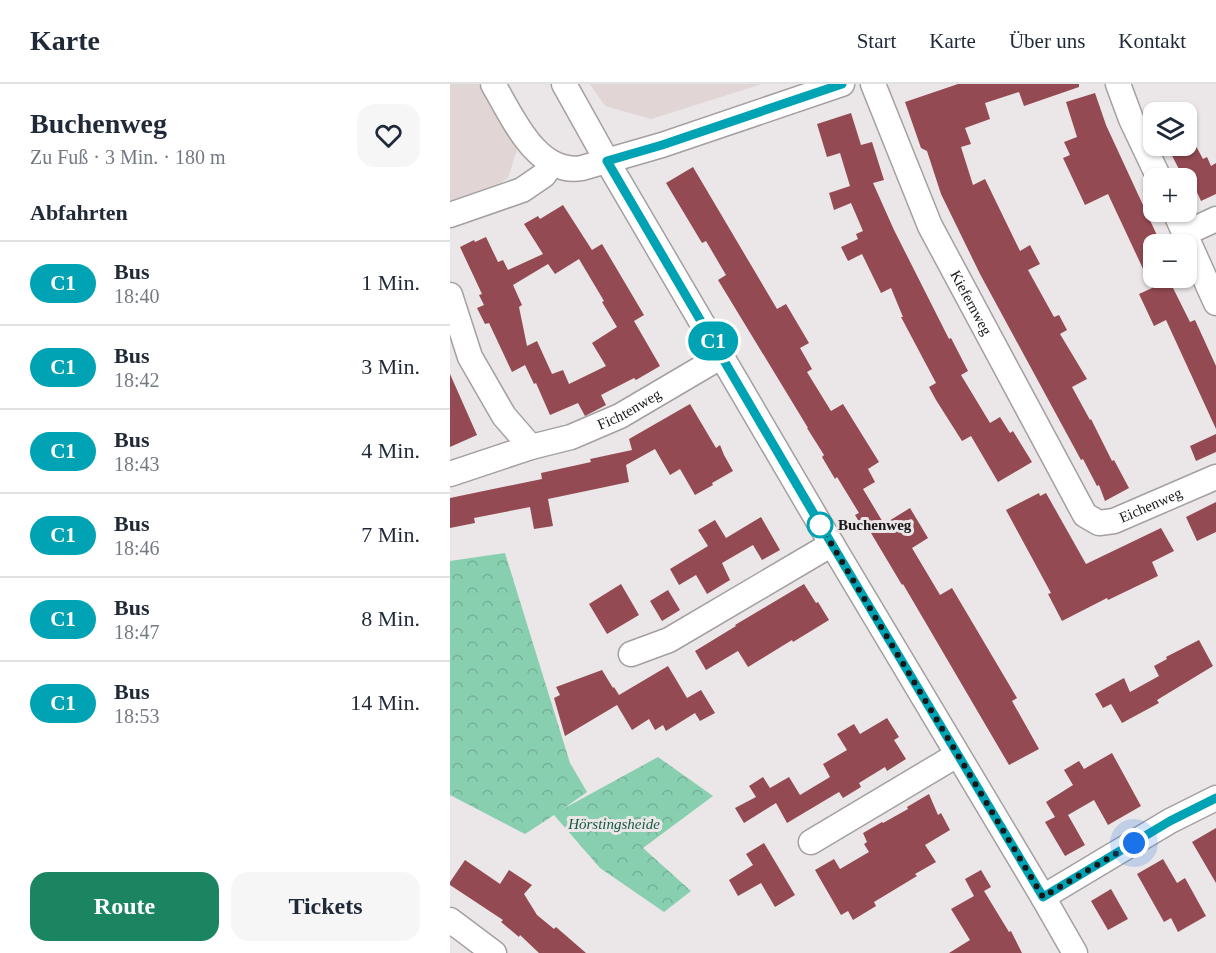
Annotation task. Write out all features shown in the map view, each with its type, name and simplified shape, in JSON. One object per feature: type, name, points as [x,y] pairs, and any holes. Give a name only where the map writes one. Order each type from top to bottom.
[{"type":"street","points":[[493,84],[531,146],[552,163],[572,170],[662,145],[842,84]]},
{"type":"street","points":[[564,84],[832,544],[1043,897],[1069,951]]},
{"type":"street","name":"Kiefernweg","points":[[873,84],[930,226],[1085,515]]},
{"type":"street","points":[[1118,84],[1131,120],[1154,168]]},
{"type":"street","points":[[450,215],[522,190],[544,175],[552,163]]},
{"type":"street","points":[[1186,233],[1216,219]]},
{"type":"street","points":[[1180,222],[1216,303]]},
{"type":"street","points":[[450,295],[470,357],[504,416],[531,447]]},
{"type":"street","name":"Fichtenweg","points":[[450,474],[531,447],[571,437],[620,416],[722,356]]},
{"type":"street","name":"Eichenweg","points":[[1085,515],[1099,523],[1114,521],[1216,477]]},
{"type":"street","points":[[631,654],[669,640],[832,544]]},
{"type":"street","points":[[811,842],[957,755]]},
{"type":"street","points":[[1043,897],[1170,821],[1216,798]]},
{"type":"street","points":[[450,920],[494,953]]},
{"type":"shaded area","points":[[450,84],[478,84],[517,150],[508,178],[493,188],[450,201]]},
{"type":"shaded area","points":[[590,84],[762,84],[651,119],[605,106]]},
{"type":"green space","name":"Hörstingsheide","points":[[505,553],[570,763],[587,792],[563,809],[658,757],[713,796],[643,848],[691,891],[664,912],[600,868],[554,815],[525,834],[450,795],[450,561]]},
{"type":"building","points":[[958,84],[1079,84],[1079,87],[1024,106],[1019,92],[985,103],[990,119],[965,128],[971,144],[961,147],[973,185],[985,179],[1020,251],[1030,245],[1040,264],[1028,270],[1054,317],[1059,315],[1067,330],[1060,334],[1087,379],[1072,387],[1129,488],[1105,501],[1099,485],[1097,486],[1083,459],[1081,460],[980,274],[941,194],[927,151],[921,148],[905,102]]},
{"type":"building","points":[[1095,93],[1106,125],[1143,205],[1143,222],[1151,222],[1156,234],[1143,234],[1143,269],[1108,194],[1085,205],[1063,158],[1070,155],[1064,142],[1077,137],[1066,102]]},
{"type":"building","points":[[851,113],[861,145],[872,142],[884,180],[873,183],[949,339],[951,338],[968,371],[961,375],[990,423],[1000,417],[1010,433],[1013,431],[1032,462],[998,482],[971,436],[962,441],[936,400],[929,387],[936,383],[901,317],[903,317],[891,288],[881,293],[862,254],[848,261],[841,247],[858,239],[856,234],[863,231],[851,203],[834,210],[829,193],[850,186],[840,153],[827,157],[817,124]]},
{"type":"building","points":[[1197,148],[1203,159],[1207,157],[1211,166],[1216,163],[1216,194],[1201,201],[1197,192],[1197,168],[1178,168],[1172,156],[1197,156]]},
{"type":"building","points":[[693,167],[777,309],[786,304],[809,343],[800,348],[812,369],[807,372],[831,411],[843,404],[879,462],[868,469],[875,482],[863,489],[884,524],[910,508],[928,538],[912,548],[940,595],[952,588],[1017,698],[1012,701],[1039,749],[1009,765],[903,584],[868,528],[864,530],[855,515],[859,513],[837,477],[835,479],[822,457],[824,455],[718,280],[726,275],[706,241],[702,243],[666,183]]},
{"type":"building","points":[[563,205],[592,250],[602,244],[644,315],[634,321],[660,366],[636,380],[634,378],[601,395],[606,405],[585,416],[578,403],[550,415],[525,365],[512,372],[489,323],[485,324],[477,308],[484,305],[479,295],[482,294],[460,247],[486,237],[498,262],[503,260],[508,270],[543,254],[524,224],[538,216],[540,219]],"holes":[[[579,259],[604,301],[602,302],[617,327],[592,343],[606,366],[569,384],[563,370],[552,374],[537,341],[527,346],[519,307],[522,305],[513,285],[548,264],[555,274]]]},
{"type":"building","points":[[1152,288],[1173,288],[1190,322],[1195,320],[1216,366],[1216,429],[1166,320],[1154,326],[1139,294]]},
{"type":"building","points":[[450,374],[477,435],[450,447]]},
{"type":"building","points":[[690,404],[716,448],[720,445],[733,471],[695,495],[680,469],[670,475],[655,449],[626,465],[629,482],[548,499],[553,526],[534,529],[530,507],[474,518],[475,523],[450,528],[450,498],[542,479],[541,473],[632,450],[629,439]]},
{"type":"building","points":[[1216,434],[1216,452],[1196,461],[1190,446]]},
{"type":"building","points":[[1039,493],[1040,496],[1046,493],[1086,564],[1161,528],[1174,551],[1152,562],[1158,576],[1062,621],[1048,594],[1051,593],[1006,510]]},
{"type":"building","points":[[1216,502],[1216,532],[1197,541],[1186,517]]},
{"type":"building","points":[[761,517],[780,550],[762,560],[753,545],[722,563],[730,580],[707,594],[696,575],[679,585],[670,569],[708,546],[698,530],[715,520],[726,538]]},
{"type":"building","points":[[621,584],[639,615],[607,634],[589,604]]},
{"type":"building","points":[[804,584],[829,620],[748,667],[738,651],[706,670],[695,651]]},
{"type":"building","points":[[668,590],[680,610],[662,621],[650,601]]},
{"type":"building","points":[[1199,640],[1213,666],[1157,700],[1159,703],[1122,723],[1111,704],[1103,708],[1095,694],[1124,678],[1130,692],[1159,676],[1154,666]]},
{"type":"building","points":[[668,666],[687,698],[701,690],[715,713],[700,721],[695,713],[666,731],[663,725],[655,730],[649,719],[632,730],[617,705],[565,736],[554,698],[560,695],[556,687],[602,670],[619,695]]},
{"type":"building","points":[[887,718],[899,737],[894,740],[906,759],[887,771],[885,767],[859,783],[861,787],[843,798],[839,792],[787,823],[776,803],[744,823],[735,808],[756,797],[749,786],[763,777],[770,788],[789,777],[800,795],[830,777],[823,764],[847,750],[837,734],[854,724],[860,734]]},
{"type":"building","points":[[1112,753],[1141,806],[1108,825],[1094,800],[1068,815],[1085,845],[1065,856],[1045,822],[1055,817],[1046,802],[1073,785],[1064,770],[1079,761],[1084,769]]},
{"type":"building","points":[[929,794],[938,815],[941,813],[950,830],[925,845],[936,862],[874,902],[876,906],[853,920],[848,911],[841,915],[815,870],[834,859],[840,869],[869,852],[864,844],[867,842],[863,833],[908,809],[907,807]]},
{"type":"building","points":[[1216,828],[1216,883],[1192,842]]},
{"type":"building","points":[[764,843],[795,895],[775,907],[761,883],[738,896],[729,880],[753,865],[746,854]]},
{"type":"building","points":[[1163,859],[1177,883],[1185,878],[1206,916],[1178,932],[1171,918],[1164,922],[1137,874]]},
{"type":"building","points":[[465,860],[500,884],[509,870],[532,885],[524,894],[537,915],[554,929],[556,927],[586,953],[539,953],[520,935],[519,937],[501,922],[503,920],[450,885]]},
{"type":"building","points":[[981,870],[991,887],[984,891],[1009,932],[1011,931],[1022,953],[949,953],[970,940],[951,909],[974,896],[965,879]]},
{"type":"building","points":[[1111,889],[1128,919],[1108,930],[1091,901]]},
{"type":"bus line","name":"C1","points":[[842,84],[662,145],[607,161],[821,526],[1043,897],[1170,821],[1216,798]]},
{"type":"place","name":"Buchenweg","points":[[820,525]]},
{"type":"route","points":[[820,525],[1043,897],[1134,843]]}]
